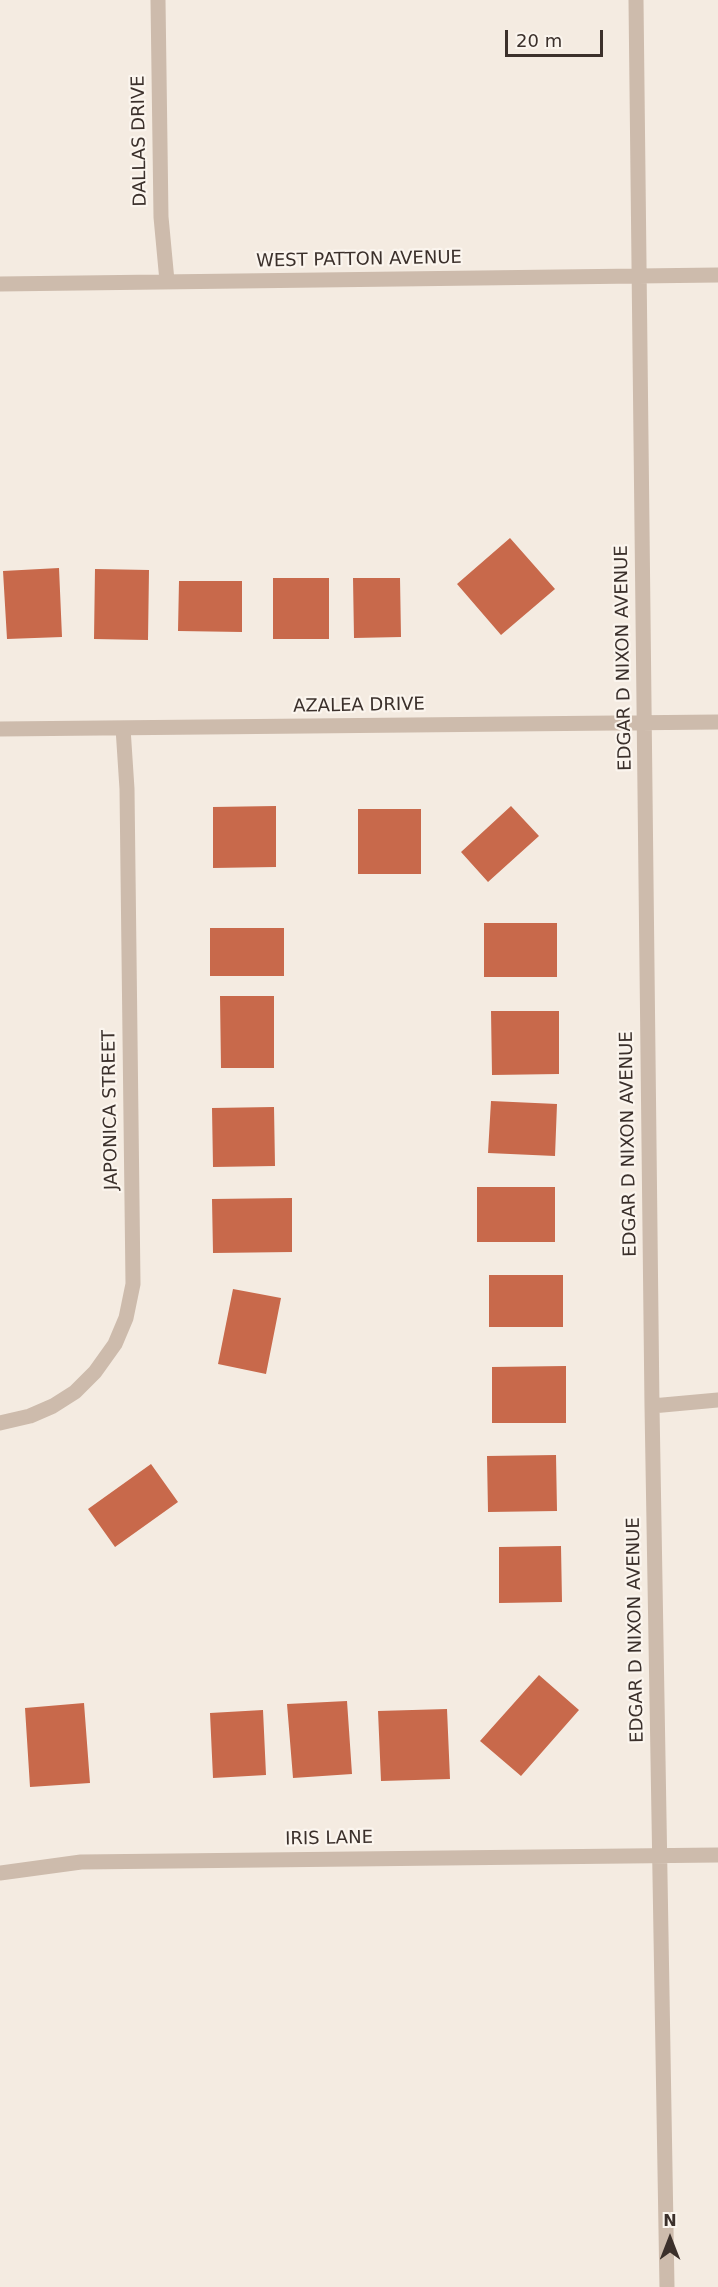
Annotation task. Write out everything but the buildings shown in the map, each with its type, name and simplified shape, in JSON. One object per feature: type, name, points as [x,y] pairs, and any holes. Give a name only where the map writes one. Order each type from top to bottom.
[{"type":"street","name":"DALLAS DRIVE","points":[[158,0],[161,218],[167,282]]},
{"type":"street","name":"EDGAR D NIXON AVENUE","points":[[636,0],[658,1855],[667,2287]]},
{"type":"street","name":"WEST PATTON AVENUE","points":[[0,284],[718,274]]},
{"type":"street","name":"AZALEA DRIVE","points":[[0,729],[718,722]]},
{"type":"street","name":"JAPONICA STREET","points":[[0,1423],[30,1416],[53,1406],[75,1392],[95,1372],[115,1344],[126,1318],[133,1284],[127,789],[123,729]]},
{"type":"street","points":[[652,1406],[718,1400]]},
{"type":"street","name":"IRIS LANE","points":[[0,1873],[81,1862],[718,1855]]}]
